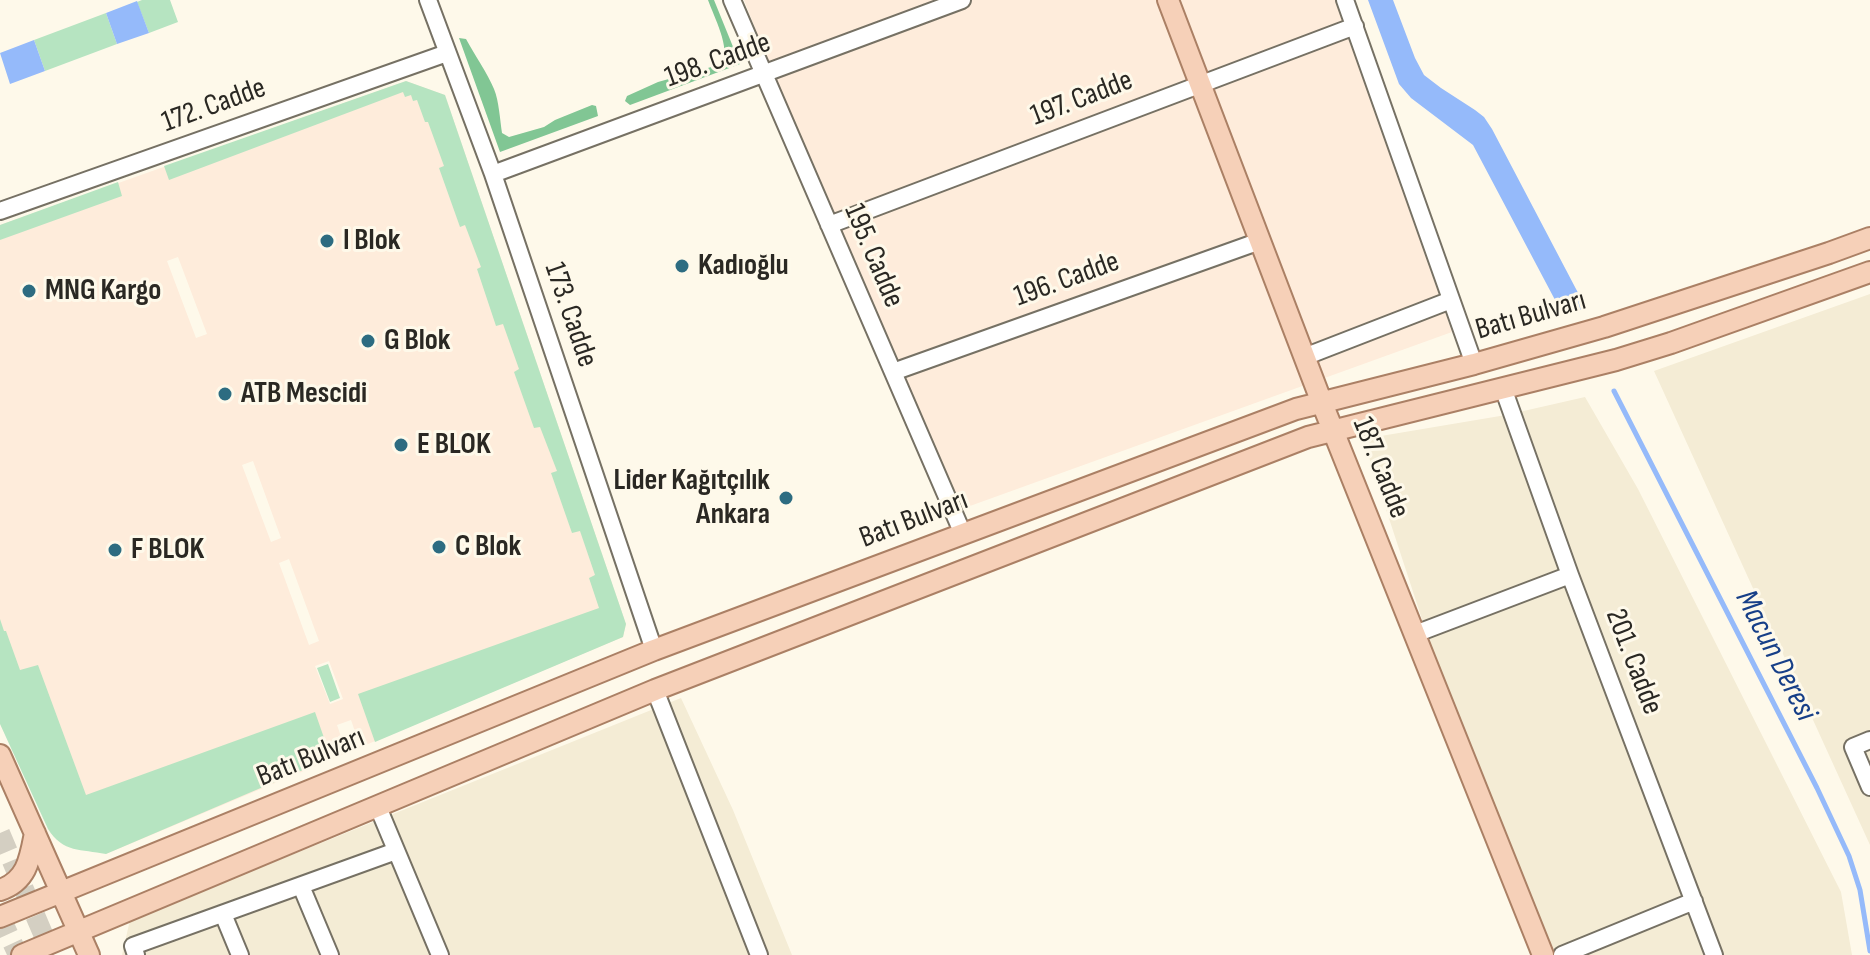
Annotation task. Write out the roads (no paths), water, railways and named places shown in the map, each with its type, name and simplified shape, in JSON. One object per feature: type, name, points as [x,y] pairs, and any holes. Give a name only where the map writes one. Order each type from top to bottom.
[{"type":"main road","name":"187. Cadde","points":[[1168,0],[1322,403],[1543,955]]},
{"type":"main road","name":"Batı Bulvarı","points":[[0,917],[654,650],[1296,409],[1604,327],[1870,238]]},
{"type":"main road","name":"Batı Bulvarı","points":[[22,955],[655,690],[1308,437],[1616,360],[1870,272]]},
{"type":"main road","points":[[0,755],[89,955]]},
{"type":"main road","points":[[0,890],[24,874],[35,833]]},
{"type":"street","name":"173. Cadde","points":[[428,0],[493,174],[654,650]]},
{"type":"street","name":"195. Cadde","points":[[732,0],[963,534]]},
{"type":"street","name":"198. Cadde","points":[[493,174],[962,0]]},
{"type":"street","points":[[1345,0],[1474,364]]},
{"type":"street","name":"197. Cadde","points":[[829,225],[1355,26]]},
{"type":"street","name":"172. Cadde","points":[[0,211],[447,53]]},
{"type":"street","name":"196. Cadde","points":[[893,372],[1260,241]]},
{"type":"street","points":[[1304,357],[1451,300]]},
{"type":"street","name":"201. Cadde","points":[[1503,388],[1570,575],[1714,955]]},
{"type":"street","points":[[1415,634],[1570,575]]},
{"type":"street","points":[[655,690],[759,955]]},
{"type":"street","points":[[1870,740],[1853,747],[1870,787]]},
{"type":"street","points":[[378,807],[440,955]]},
{"type":"street","points":[[136,955],[133,946],[396,851]]},
{"type":"street","points":[[301,886],[330,955]]},
{"type":"street","points":[[1562,955],[1694,901]]},
{"type":"street","points":[[223,914],[240,955]]},
{"type":"water","points":[[1368,0],[1393,0],[1424,75],[1484,117],[1586,308],[1563,315],[1473,145],[1411,98],[1399,84]]},
{"type":"water","points":[[137,1],[149,33],[117,44],[106,13]]},
{"type":"water","points":[[34,40],[45,71],[10,84],[0,53]]},
{"type":"waterway","name":"Macun Deresi","points":[[1614,391],[1849,856],[1860,890],[1870,951]]},
{"type":"tunnel","points":[[0,833],[52,955]]},
{"type":"tunnel","points":[[0,916],[18,955]]},
{"type":"place","name":"I Blok","points":[[327,241]]},
{"type":"place","name":"Kadıoğlu","points":[[682,266]]},
{"type":"place","name":"MNG Kargo","points":[[29,291]]},
{"type":"place","name":"G Blok","points":[[368,341]]},
{"type":"place","name":"ATB Mescidi","points":[[225,394]]},
{"type":"place","name":"E BLOK","points":[[401,445]]},
{"type":"place","name":"Lider Kağıtçılık Ankara","points":[[786,498]]},
{"type":"place","name":"C Blok","points":[[439,547]]},
{"type":"place","name":"F BLOK","points":[[115,550]]}]
